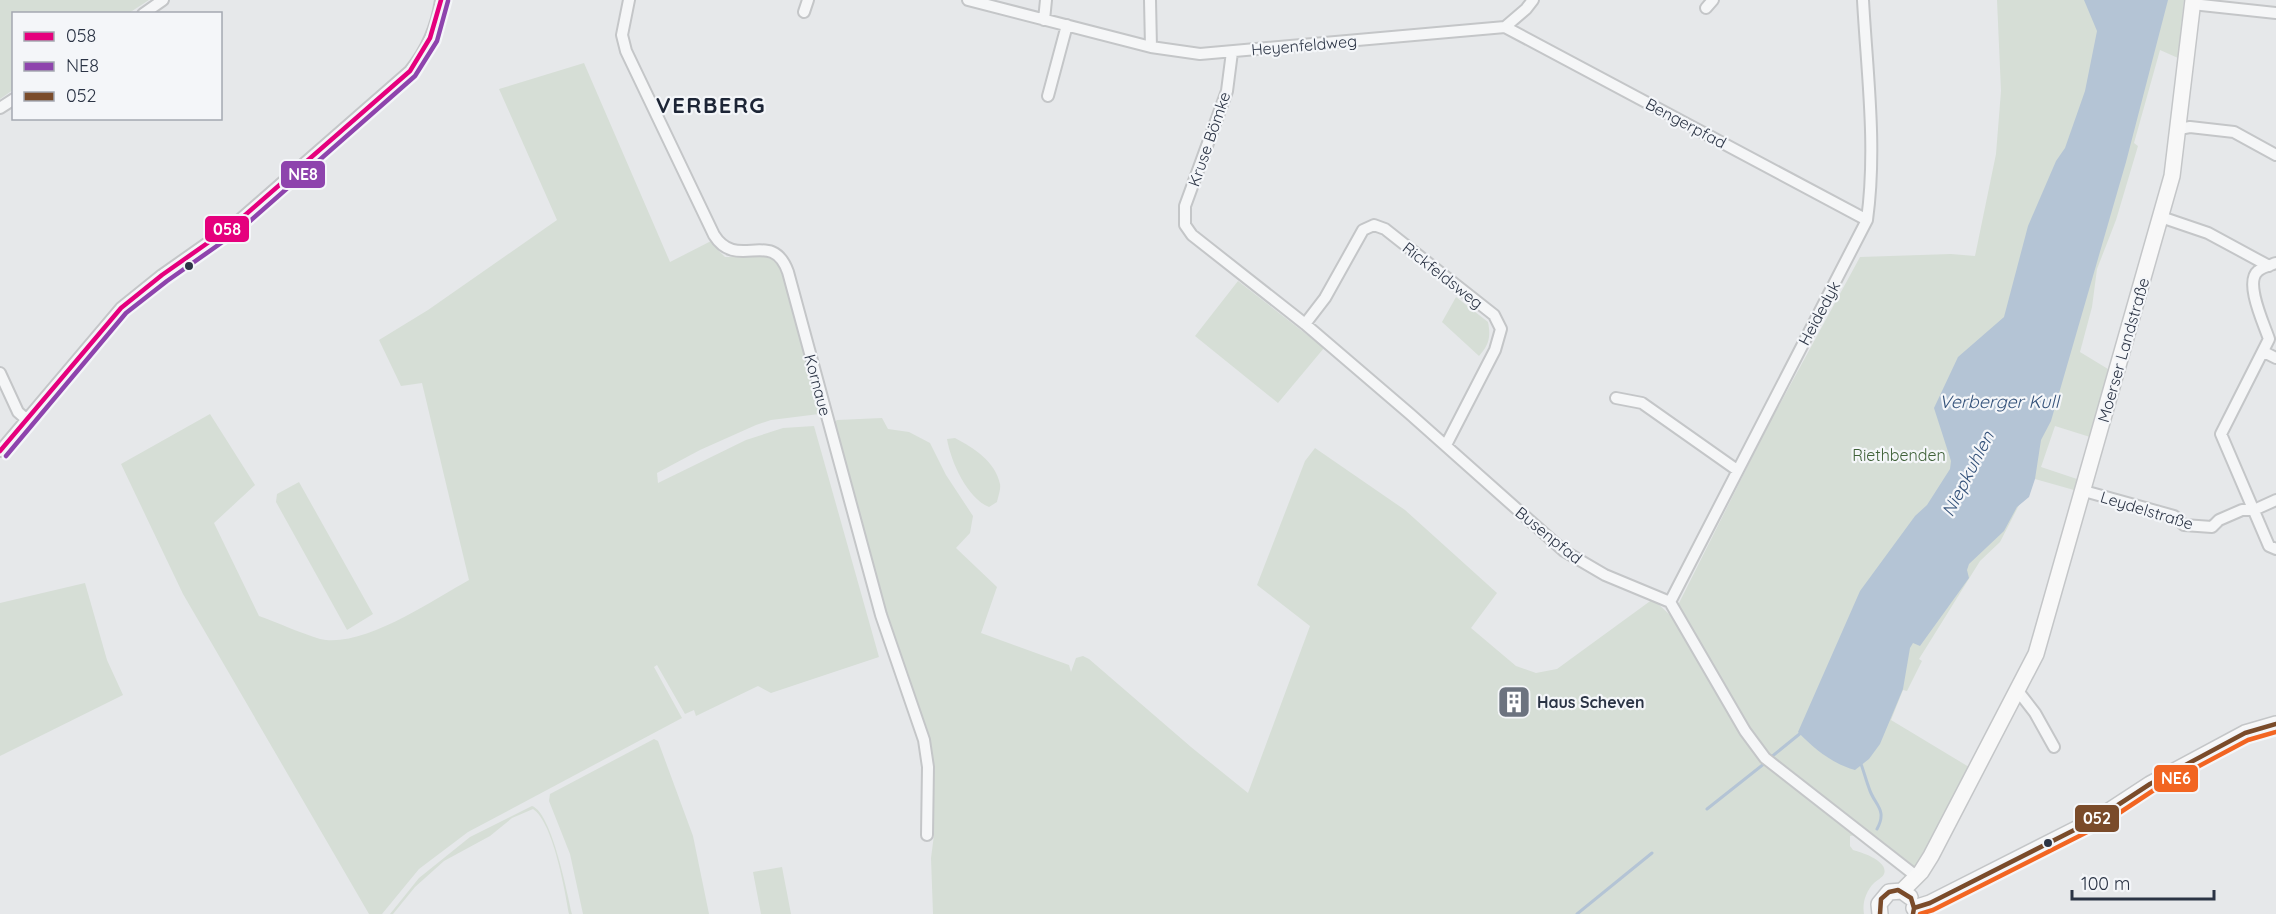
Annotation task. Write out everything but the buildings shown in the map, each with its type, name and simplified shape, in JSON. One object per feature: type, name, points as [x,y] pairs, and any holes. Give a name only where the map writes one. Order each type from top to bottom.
[{"type":"main road","name":"Moerser Landstraße","points":[[1880,914],[1879,904],[1884,895],[1893,891],[1902,891],[1926,865],[2036,654],[2172,176],[2193,2]]},
{"type":"main road","points":[[1902,891],[1911,898],[1913,911],[2098,818],[2150,784],[2245,733],[2276,724]]},
{"type":"street","points":[[146,12],[163,0]]},
{"type":"street","points":[[0,451],[121,308],[162,275],[231,227],[410,71],[433,33],[441,0]]},
{"type":"street","name":"Kornaue","points":[[629,0],[622,34],[626,51],[714,235],[729,250],[771,251],[782,258],[788,272],[880,615],[924,740],[928,767],[927,835]]},
{"type":"street","points":[[804,12],[808,0]]},
{"type":"street","name":"Heyenfeldweg","points":[[968,0],[1151,47],[1200,54],[1505,27]]},
{"type":"street","points":[[1044,20],[1046,0]]},
{"type":"street","points":[[1150,0],[1151,47]]},
{"type":"street","points":[[1505,27],[1533,0]]},
{"type":"street","name":"Heidedyk","points":[[1670,602],[1867,219],[1872,157],[1863,0]]},
{"type":"street","points":[[2193,2],[2276,12]]},
{"type":"street","points":[[1048,96],[1067,25]]},
{"type":"street","name":"Bengerpfad","points":[[1505,27],[1867,219]]},
{"type":"street","name":"Kruse Bömke","points":[[1185,225],[1185,206],[1227,92],[1232,52]]},
{"type":"street","points":[[2179,129],[2190,127],[2234,132],[2276,155]]},
{"type":"street","points":[[2161,217],[2208,233],[2272,265]]},
{"type":"street","name":"Busenpfad","points":[[1185,225],[1192,235],[1305,324],[1446,445],[1552,541],[1573,557],[1605,575],[1670,602]]},
{"type":"street","name":"Rickfeldsweg","points":[[1305,324],[1325,298],[1359,235],[1368,226],[1374,225],[1385,229],[1494,315],[1501,329],[1496,350],[1446,445]]},
{"type":"street","points":[[2272,265],[2258,271],[2252,280],[2253,290],[2269,339],[2221,434],[2269,546],[2276,549]]},
{"type":"street","points":[[2264,352],[2276,358]]},
{"type":"street","points":[[0,373],[18,412],[26,419]]},
{"type":"street","points":[[1616,398],[1642,403],[1737,470]]},
{"type":"street","name":"Leydelstraße","points":[[2084,491],[2174,516],[2184,525],[2212,527],[2219,519],[2242,510],[2254,510],[2276,500]]},
{"type":"street","points":[[1670,602],[1745,731],[1768,761],[1916,876]]},
{"type":"street","points":[[2018,691],[2035,713],[2054,747]]},
{"type":"green space","points":[[0,0],[149,0],[131,12],[12,12],[12,91],[0,99]]},
{"type":"green space","name":"Riethbenden","points":[[1997,0],[2184,0],[2178,58],[2160,50],[2134,143],[2138,146],[2116,220],[2097,269],[2092,307],[2080,352],[2108,369],[2090,437],[2055,426],[2041,467],[2077,479],[2074,490],[2035,479],[2035,474],[2000,542],[1980,561],[1919,659],[1922,661],[1907,691],[1903,690],[1891,720],[1969,767],[1914,870],[1845,825],[1846,829],[1855,835],[1850,836],[1850,846],[1853,850],[1878,861],[1884,869],[1884,874],[1867,893],[1864,901],[1864,914],[933,914],[931,858],[934,835],[933,781],[927,739],[872,571],[832,424],[837,420],[882,418],[888,429],[909,432],[930,443],[946,475],[973,516],[970,533],[956,548],[997,587],[981,633],[1069,665],[1071,672],[1076,658],[1083,656],[1089,659],[1248,793],[1310,626],[1257,585],[1305,461],[1315,448],[1405,510],[1497,593],[1471,628],[1516,666],[1536,673],[1557,669],[1653,599],[1672,617],[1769,424],[1860,257],[1951,254],[1975,256],[1996,154],[2001,91]]},
{"type":"green space","points":[[584,63],[670,262],[715,239],[717,249],[725,257],[774,257],[783,271],[819,414],[771,420],[756,425],[700,450],[657,473],[658,483],[746,440],[783,428],[814,426],[879,657],[771,693],[758,686],[696,716],[694,710],[685,714],[657,665],[654,667],[682,718],[468,832],[419,869],[382,914],[369,914],[183,594],[121,464],[210,414],[255,485],[214,523],[259,616],[312,637],[337,640],[356,637],[376,630],[397,621],[469,580],[422,383],[401,386],[379,340],[428,310],[557,220],[499,89]]},
{"type":"green space","points":[[1238,281],[1324,348],[1278,403],[1195,336]]},
{"type":"green space","points":[[1456,297],[1488,322],[1488,340],[1479,356],[1442,322]]},
{"type":"green space","points":[[955,438],[983,456],[994,469],[1000,491],[997,502],[989,507],[967,488],[956,468],[947,439]]},
{"type":"green space","points":[[299,482],[373,614],[347,630],[276,502],[277,494]]},
{"type":"green space","points":[[85,583],[107,660],[123,695],[0,756],[0,603]]},
{"type":"green space","points":[[654,739],[658,741],[693,836],[709,914],[583,914],[570,854],[549,801],[550,794]]},
{"type":"green space","points":[[532,806],[546,823],[552,838],[572,914],[569,914],[552,842],[540,816],[533,809],[512,818],[490,836],[444,861],[415,887],[393,914],[390,914],[419,878],[470,837]]},
{"type":"green space","points":[[782,867],[791,914],[761,914],[753,872]]},
{"type":"water","name":"Verberger Kull","points":[[2084,0],[2168,0],[2126,162],[2051,421],[2041,440],[2035,479],[2029,497],[2017,507],[2004,531],[1969,564],[1967,570],[1969,578],[1920,646],[1913,643],[1910,648],[1903,689],[1880,744],[1869,759],[1855,770],[1824,755],[1798,732],[1860,591],[1915,516],[1927,505],[1950,469],[1951,461],[1934,408],[1958,357],[2004,317],[2028,226],[2056,161],[2065,148],[2085,91],[2097,31]]},
{"type":"waterway","name":"Niepkuhlen","points":[[1770,758],[1802,732]]},
{"type":"waterway","name":"Niepkuhlen","points":[[1707,809],[1765,763]]},
{"type":"waterway","points":[[1861,764],[1871,794],[1881,812],[1877,829]]},
{"type":"waterway","name":"Niepkuhlen","points":[[1577,914],[1652,853]]},
{"type":"transit line","name":"058","points":[[0,451],[121,308],[162,275],[236,223],[410,71],[430,38],[441,0]]},
{"type":"transit line","name":"NE8","points":[[6,456],[126,313],[241,229],[415,76],[437,41],[448,1]]},
{"type":"transit line","name":"052","points":[[1914,908],[1930,903],[2098,818],[2150,784],[2245,733],[2276,724]]},
{"type":"transit line","name":"NE6","points":[[1920,914],[1933,910],[2101,825],[2154,790],[2248,740],[2276,732]]},
{"type":"transit line","name":"052","points":[[1880,914],[1881,899],[1889,892],[1898,890],[1911,898],[1913,914]]},
{"type":"place","name":"Haus Scheven","points":[[1514,702]]},
{"type":"district","name":"VERBERG","points":[[711,105]]}]
